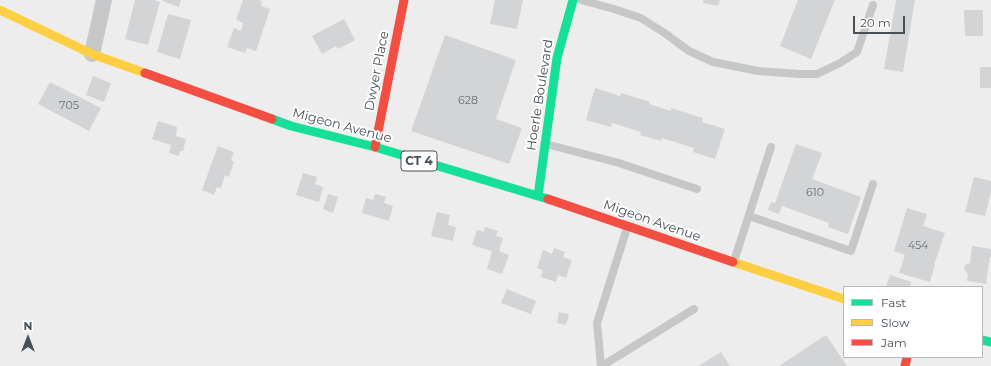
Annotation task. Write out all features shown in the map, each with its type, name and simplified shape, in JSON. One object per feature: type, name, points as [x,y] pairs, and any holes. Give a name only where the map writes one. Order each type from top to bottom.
[{"type":"main road","name":"Dwyer Place","points":[[375,147],[404,0]]},
{"type":"main road","name":"Hoerle Boulevard","points":[[538,196],[556,58],[573,0]]},
{"type":"main road","name":"Migeon Avenue","points":[[0,10],[92,54],[291,126],[375,147],[538,196],[843,299]]},
{"type":"street","points":[[92,54],[104,0]]},
{"type":"lane","points":[[581,0],[641,18],[689,51],[713,62],[758,71],[799,74],[816,74],[840,63],[857,52],[873,5]]},
{"type":"lane","points":[[545,143],[619,163],[697,189]]},
{"type":"lane","points":[[733,262],[771,147]]},
{"type":"lane","points":[[748,216],[851,251],[873,184]]},
{"type":"lane","points":[[628,226],[597,323],[602,366],[694,309]]},
{"type":"building","points":[[135,0],[153,0],[160,2],[148,45],[125,39]]},
{"type":"building","points":[[181,0],[179,7],[162,1]]},
{"type":"building","points":[[243,0],[262,1],[261,6],[270,9],[256,51],[247,48],[245,53],[227,47],[234,28],[241,31],[243,23],[236,20]]},
{"type":"building","points":[[495,0],[523,0],[517,29],[490,24]]},
{"type":"building","points":[[703,0],[720,0],[718,6],[703,3]]},
{"type":"building","points":[[798,0],[835,0],[811,59],[780,46]]},
{"type":"building","points":[[896,0],[915,0],[903,72],[884,69]]},
{"type":"building","points":[[964,10],[983,10],[983,36],[965,36]]},
{"type":"building","points":[[168,14],[191,20],[180,59],[157,52]]},
{"type":"building","points":[[344,19],[355,40],[338,49],[336,46],[322,54],[312,36]]},
{"type":"building","points":[[445,35],[516,60],[496,119],[522,128],[509,164],[411,131]]},
{"type":"building","points":[[980,67],[991,67],[991,88],[980,88]]},
{"type":"building","points":[[93,76],[111,83],[104,102],[86,95]]},
{"type":"building","points":[[50,82],[101,108],[89,131],[38,104]]},
{"type":"building","points":[[595,88],[620,96],[621,93],[650,102],[649,104],[671,111],[671,108],[703,118],[702,122],[725,129],[715,159],[693,152],[694,148],[662,138],[661,141],[640,135],[641,132],[612,123],[611,127],[586,120]]},
{"type":"building","points":[[158,121],[177,127],[176,136],[186,139],[183,151],[180,151],[179,156],[169,153],[171,145],[152,139]]},
{"type":"building","points":[[796,144],[822,153],[812,179],[861,197],[848,234],[828,227],[829,223],[782,206],[779,214],[768,210],[771,202],[775,203]]},
{"type":"building","points":[[218,146],[234,152],[231,160],[234,162],[229,177],[225,175],[221,188],[217,187],[214,195],[202,190]]},
{"type":"building","points":[[303,173],[317,177],[315,184],[323,187],[319,202],[296,195]]},
{"type":"building","points":[[974,177],[991,181],[991,191],[985,216],[965,212]]},
{"type":"building","points":[[328,194],[338,197],[333,213],[323,209]]},
{"type":"building","points":[[375,194],[386,197],[384,203],[393,206],[389,221],[362,213],[366,198],[373,200]]},
{"type":"building","points":[[907,208],[927,214],[923,226],[945,233],[930,282],[899,273],[905,255],[894,251]]},
{"type":"building","points":[[437,212],[450,215],[448,225],[456,227],[453,241],[431,236]]},
{"type":"building","points":[[485,227],[498,231],[496,236],[503,238],[499,251],[509,255],[502,274],[487,269],[492,251],[472,245],[477,230],[484,232]]},
{"type":"building","points":[[972,246],[991,249],[986,284],[967,281],[968,274],[964,269],[965,265],[970,263]]},
{"type":"building","points":[[554,248],[565,252],[563,257],[572,260],[566,278],[558,275],[556,282],[541,277],[543,270],[537,268],[543,250],[552,254]]},
{"type":"building","points":[[890,275],[911,282],[910,286],[886,286]]},
{"type":"building","points":[[507,289],[536,301],[531,314],[501,303]]},
{"type":"building","points":[[559,312],[569,314],[566,325],[557,323]]},
{"type":"building","points":[[826,335],[847,366],[779,366]]},
{"type":"building","points":[[721,352],[730,366],[698,366]]},
{"type":"traffic: fast","points":[[538,196],[557,58],[573,0]]},
{"type":"traffic: fast","points":[[272,119],[291,126],[375,147],[548,199]]},
{"type":"traffic: fast","points":[[983,340],[991,342]]},
{"type":"traffic: slow","points":[[0,10],[92,54],[145,73]]},
{"type":"traffic: slow","points":[[733,262],[843,299]]},
{"type":"traffic: jam","points":[[375,147],[404,0]]},
{"type":"traffic: jam","points":[[145,73],[272,119]]},
{"type":"traffic: jam","points":[[548,199],[733,262]]},
{"type":"traffic: jam","points":[[905,366],[907,358]]}]
